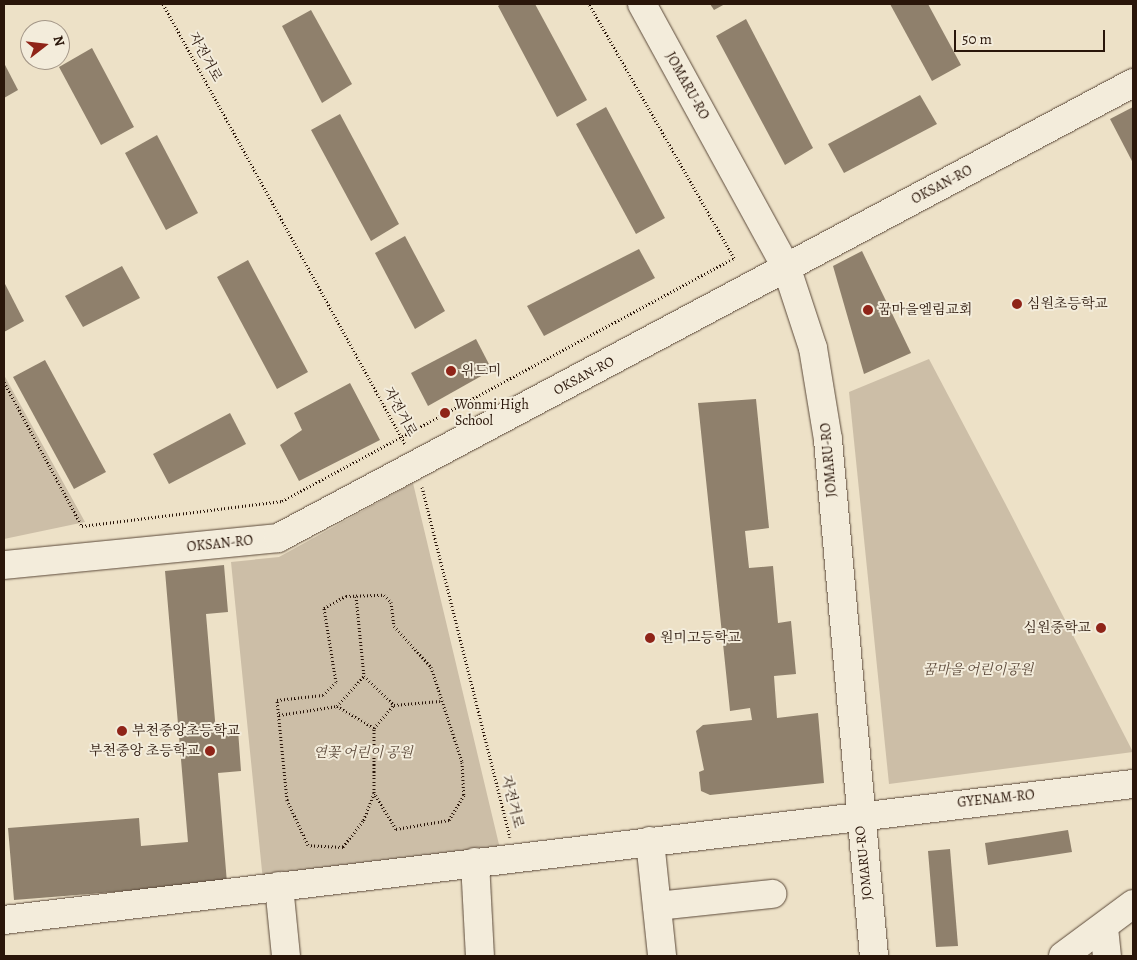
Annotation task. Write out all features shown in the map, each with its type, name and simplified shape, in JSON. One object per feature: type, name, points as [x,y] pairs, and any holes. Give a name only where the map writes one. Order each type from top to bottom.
[{"type":"street","name":"JOMARU-RO","points":[[642,4],[787,269],[822,390],[874,956]]},
{"type":"street","name":"OKSAN-RO","points":[[4,565],[278,538],[787,269],[1133,83]]},
{"type":"street","name":"GYENAM-RO","points":[[4,920],[860,815],[1133,784]]},
{"type":"street","points":[[650,841],[657,906],[657,956]]},
{"type":"street","points":[[475,862],[480,956]]},
{"type":"street","points":[[279,886],[286,956]]},
{"type":"street","points":[[657,906],[772,894]]},
{"type":"street","points":[[1063,956],[1104,928],[1133,904]]},
{"type":"street","points":[[1104,928],[1107,956]]},
{"type":"path","name":"자전거로","points":[[163,4],[416,465],[515,858]]},
{"type":"path","points":[[4,382],[82,526],[282,501],[734,258],[589,4]]},
{"type":"path","points":[[374,793],[396,828],[449,820],[464,795],[462,762],[440,701],[431,667],[394,626],[391,602],[384,595],[356,596],[324,608],[336,682],[323,695],[277,700],[287,800],[308,845],[343,847],[363,821],[374,793],[374,728],[394,706],[440,701]]},
{"type":"path","points":[[356,596],[364,676],[394,706]]},
{"type":"path","points":[[279,715],[336,706],[364,676]]},
{"type":"path","points":[[336,706],[374,728]]},
{"type":"green space","name":"꿈마을 어린이공원","points":[[929,359],[1133,752],[889,784],[849,392]]},
{"type":"green space","points":[[4,375],[85,522],[4,539]]},
{"type":"green space","name":"연꽃 어린이 공원","points":[[413,483],[501,853],[263,881],[231,562],[279,557]]},
{"type":"building","points":[[501,4],[535,4],[587,100],[557,117],[498,6]]},
{"type":"building","points":[[710,4],[725,4],[714,10]]},
{"type":"building","points":[[890,4],[928,4],[961,65],[932,81]]},
{"type":"building","points":[[311,10],[352,84],[322,103],[282,26]]},
{"type":"building","points":[[746,19],[813,148],[785,165],[716,36]]},
{"type":"building","points":[[92,48],[134,127],[101,145],[61,70],[70,70],[70,61]]},
{"type":"building","points":[[4,63],[18,90],[4,98]]},
{"type":"building","points":[[920,95],[937,124],[844,173],[828,144]]},
{"type":"building","points":[[606,107],[665,218],[636,234],[576,124]]},
{"type":"building","points":[[1133,107],[1133,163],[1110,119]]},
{"type":"building","points":[[340,114],[399,224],[371,241],[311,130]]},
{"type":"building","points":[[157,135],[198,213],[166,230],[125,153]]},
{"type":"building","points":[[405,236],[445,311],[415,329],[375,253]]},
{"type":"building","points":[[639,249],[655,278],[544,336],[527,306]]},
{"type":"building","name":"꿈마을엘림교회","points":[[862,251],[911,353],[864,374],[833,266]]},
{"type":"building","points":[[248,260],[308,372],[277,389],[217,277]]},
{"type":"building","points":[[122,266],[140,298],[83,327],[65,296]]},
{"type":"building","points":[[4,282],[24,321],[4,332]]},
{"type":"building","points":[[476,339],[492,370],[428,406],[411,373]]},
{"type":"building","points":[[45,360],[106,472],[74,489],[13,377]]},
{"type":"building","points":[[350,383],[380,440],[299,481],[280,445],[302,430],[294,413]]},
{"type":"building","points":[[756,399],[769,528],[745,531],[749,568],[773,566],[778,623],[791,621],[796,674],[774,676],[777,718],[818,713],[824,783],[710,795],[701,791],[699,772],[704,770],[696,731],[703,725],[752,720],[750,708],[730,711],[698,403]]},
{"type":"building","points":[[230,413],[246,444],[169,484],[153,454]]},
{"type":"building","name":"부천중앙 초등학교","points":[[224,565],[228,612],[206,614],[216,732],[238,730],[241,771],[218,773],[227,883],[14,900],[8,828],[139,818],[141,846],[188,842],[165,571]]},
{"type":"building","points":[[1068,830],[1072,852],[988,865],[985,843]]},
{"type":"building","points":[[950,849],[958,946],[936,947],[928,851]]},
{"type":"place","name":"심원초등학교","points":[[1017,304]]},
{"type":"place","name":"꿈마을엘림교회","points":[[868,310]]},
{"type":"place","name":"위드미","points":[[451,371]]},
{"type":"place","name":"Wonmi High School","points":[[445,413]]},
{"type":"place","name":"심원중학교","points":[[1101,628]]},
{"type":"place","name":"원미고등학교","points":[[650,638]]},
{"type":"place","name":"부천중앙초등학교","points":[[122,731]]},
{"type":"place","name":"부천중앙 초등학교","points":[[210,751]]}]
